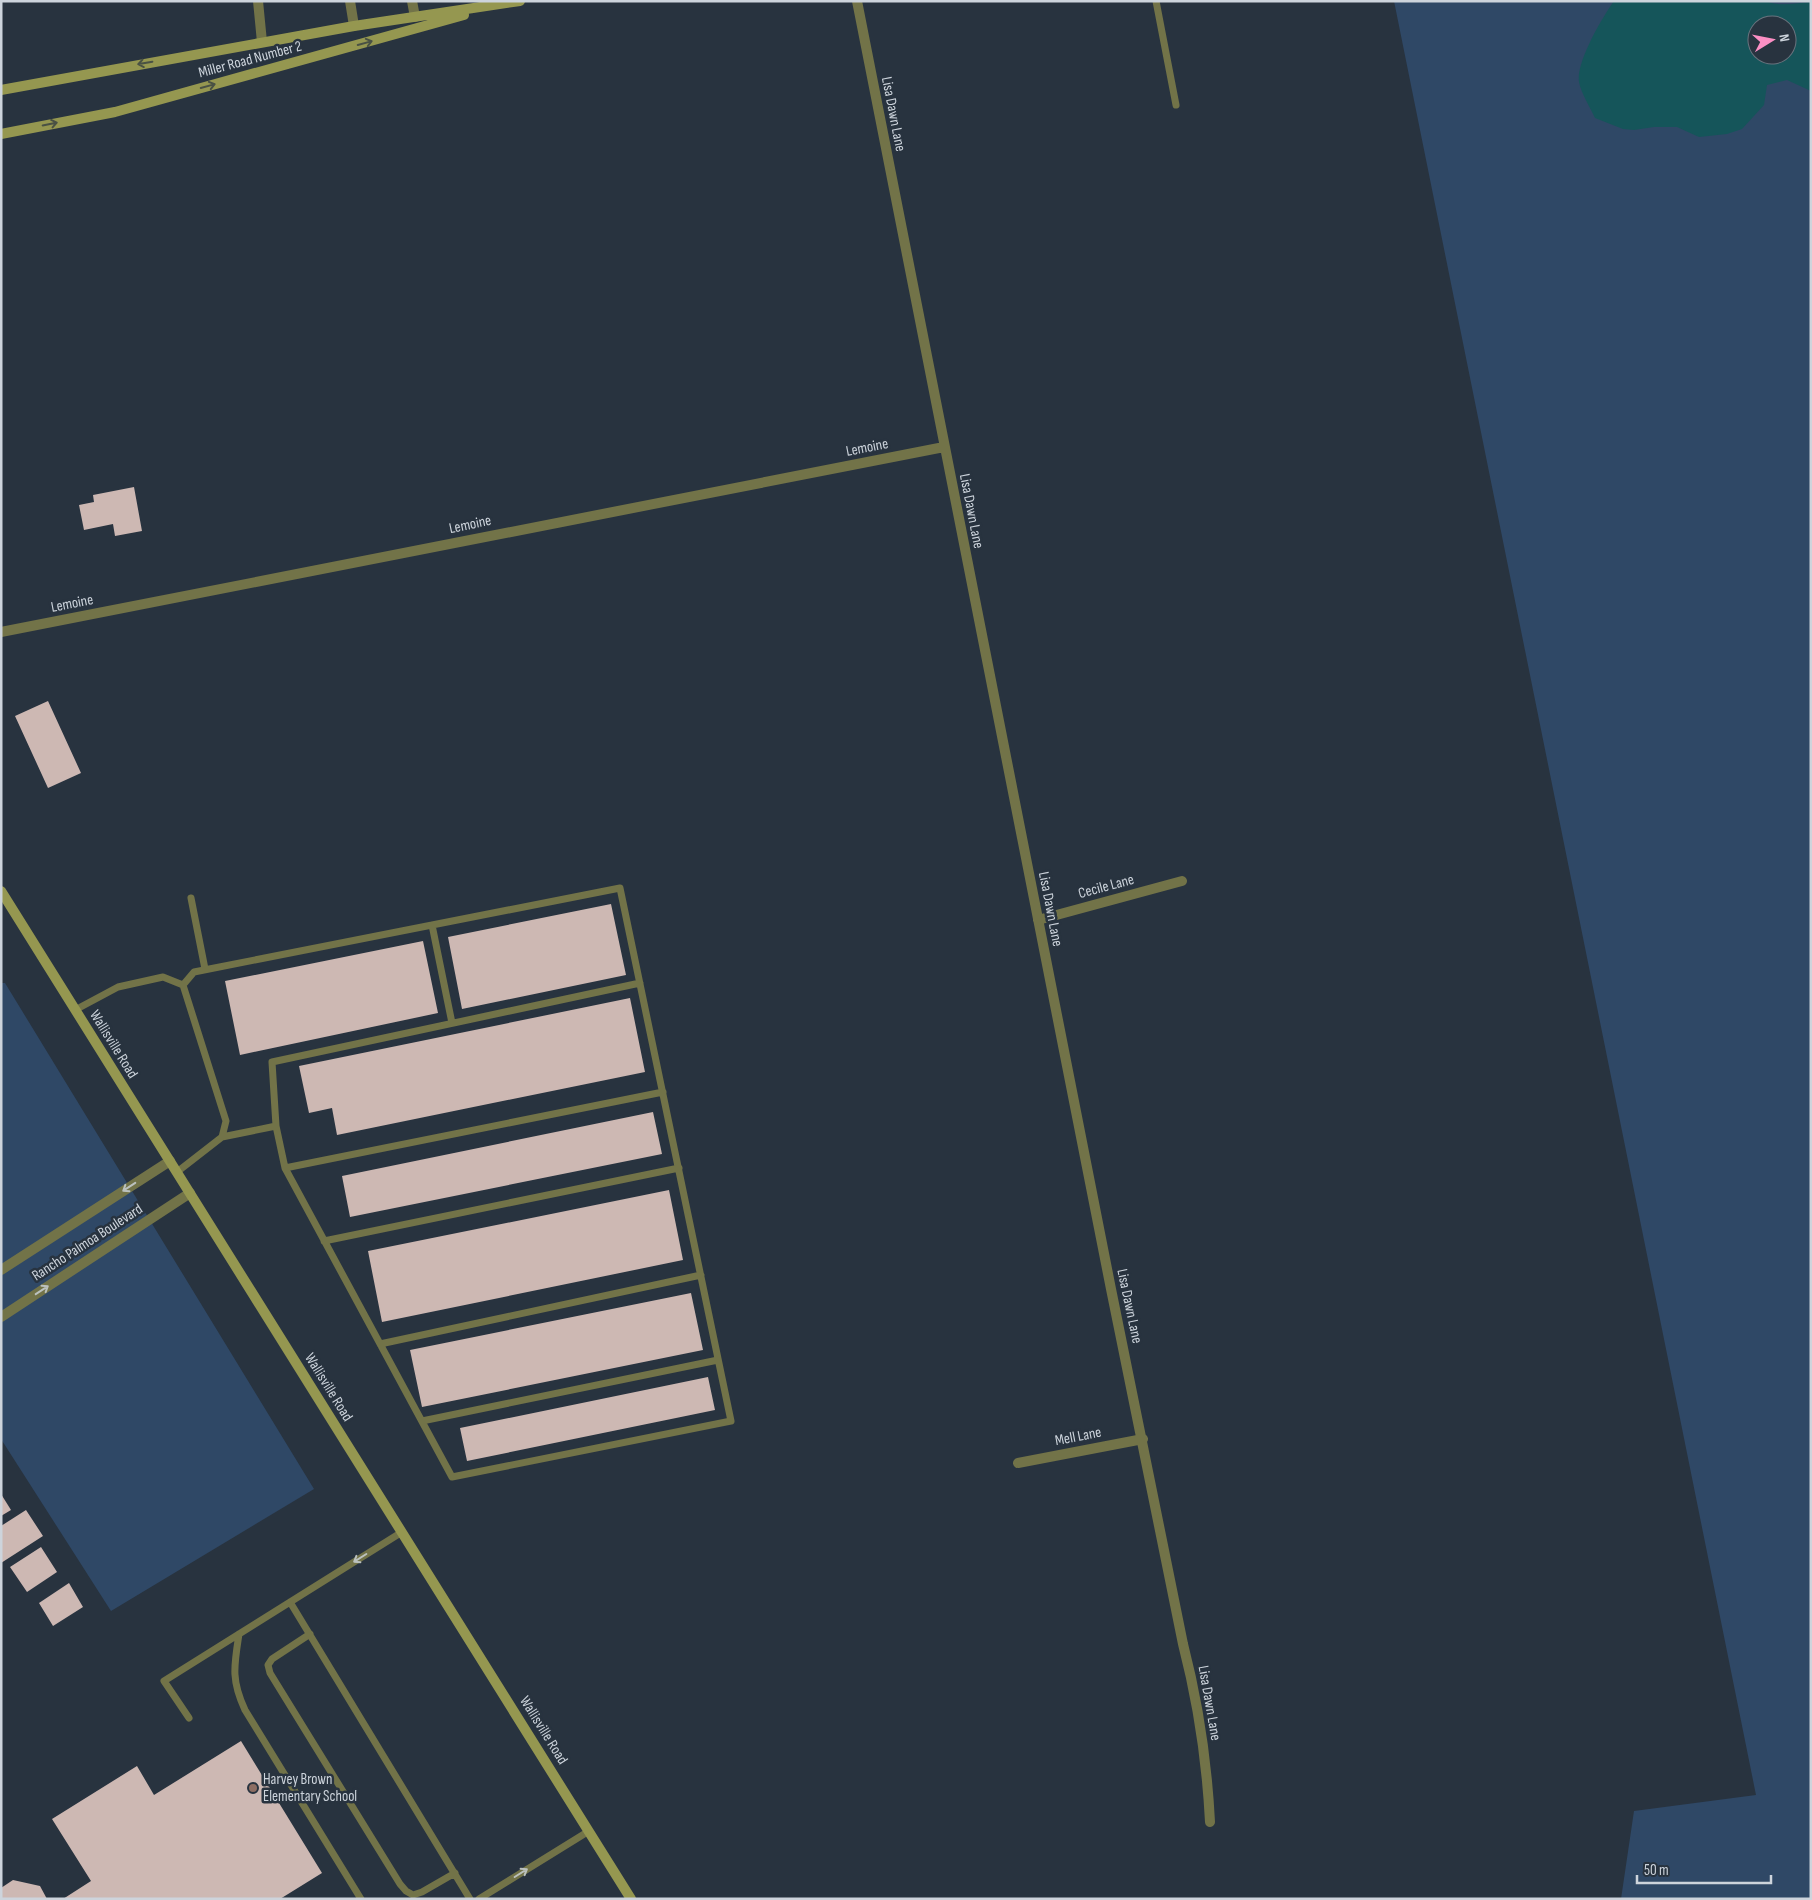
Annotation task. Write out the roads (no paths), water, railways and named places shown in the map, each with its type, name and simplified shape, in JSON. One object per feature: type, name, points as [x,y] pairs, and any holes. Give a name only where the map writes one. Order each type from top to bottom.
[{"type":"main road","name":"Miller Road Number 2","points":[[1,90],[354,26],[520,1]]},
{"type":"main road","name":"Miller Road Number 2","points":[[2,131],[115,112],[504,4]]},
{"type":"main road","name":"Wallisville Road","points":[[1,891],[631,1899]]},
{"type":"street","points":[[258,1],[262,42]]},
{"type":"street","points":[[350,1],[354,26]]},
{"type":"street","points":[[412,1],[415,16]]},
{"type":"street","name":"Lisa Dawn Lane","points":[[856,1],[1111,1289],[1190,1672],[1207,1770],[1210,1822]]},
{"type":"street","name":"Lemoine","points":[[1,632],[944,447]]},
{"type":"street","name":"Cecile Lane","points":[[1038,920],[1182,880]]},
{"type":"street","name":"Rancho Palmoa Boulevard","points":[[1,1270],[170,1160]]},
{"type":"street","name":"Rancho Palmoa Boulevard","points":[[1,1317],[190,1193]]},
{"type":"street","name":"Mell Lane","points":[[1018,1463],[1143,1440]]},
{"type":"lane","points":[[1156,1],[1176,105]]},
{"type":"lane","points":[[183,985],[194,972],[206,969],[620,888],[663,1092],[731,1421],[452,1477],[285,1168],[276,1126],[272,1062],[640,984]]},
{"type":"lane","points":[[191,898],[206,969]]},
{"type":"lane","points":[[432,925],[452,1024]]},
{"type":"lane","points":[[75,1010],[118,987],[163,977],[183,985]]},
{"type":"lane","points":[[183,985],[226,1121],[222,1137]]},
{"type":"lane","points":[[285,1168],[663,1092]]},
{"type":"lane","points":[[177,1172],[222,1137],[276,1126]]},
{"type":"lane","points":[[324,1241],[678,1168]]},
{"type":"lane","points":[[380,1344],[701,1276]]},
{"type":"lane","points":[[422,1421],[718,1360]]},
{"type":"lane","points":[[188,1718],[164,1681],[402,1532]]},
{"type":"lane","points":[[290,1602],[470,1899]]},
{"type":"lane","points":[[238,1634],[234,1675],[237,1692],[245,1710],[361,1899]]},
{"type":"lane","points":[[310,1634],[272,1659],[268,1665],[275,1682],[400,1884],[413,1895],[422,1892],[455,1873]]},
{"type":"lane","points":[[479,1899],[589,1831]]},
{"type":"place","name":"Harvey Brown Elementary School","points":[[253,1788]]}]
